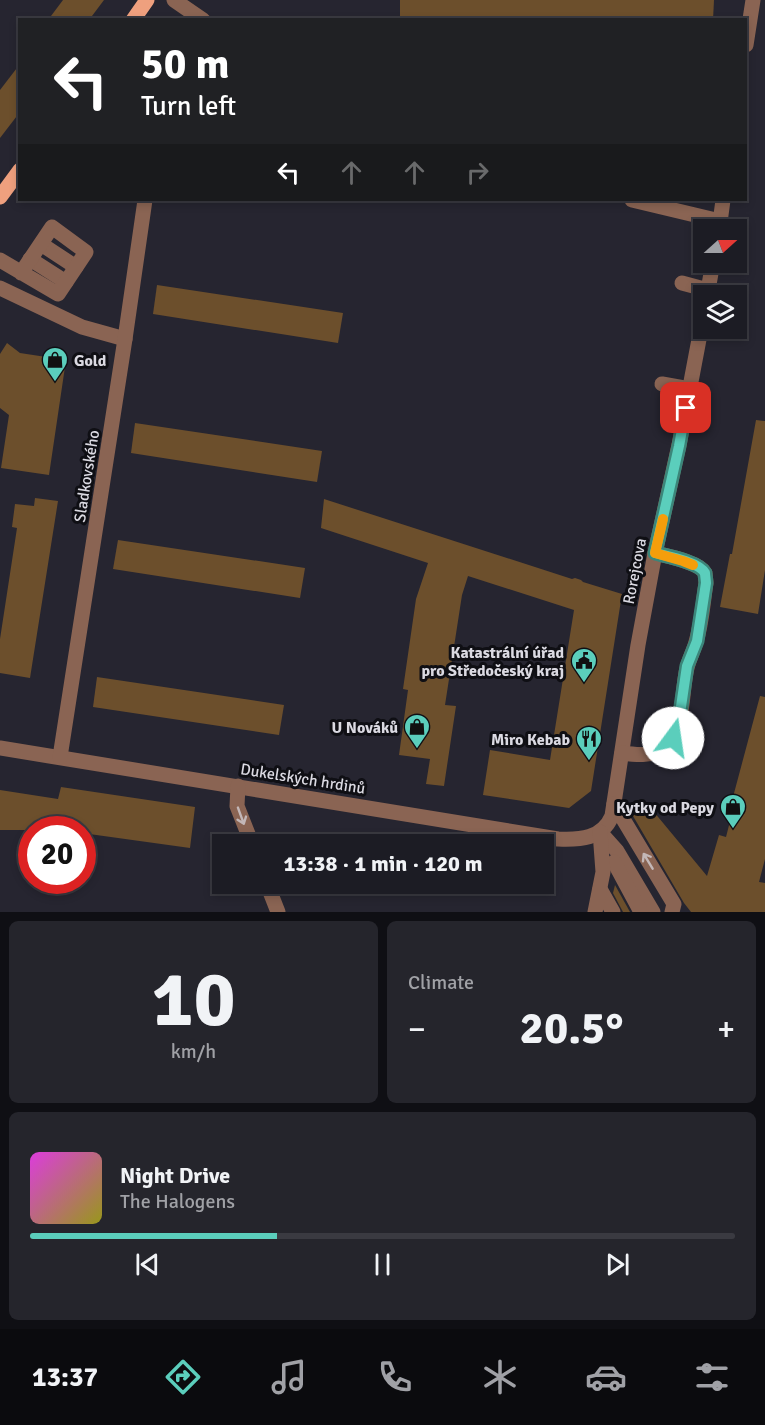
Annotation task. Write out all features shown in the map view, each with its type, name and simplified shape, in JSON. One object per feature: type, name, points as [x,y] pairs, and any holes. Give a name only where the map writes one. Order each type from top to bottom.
[{"type":"main road","points":[[134,18],[147,0]]},
{"type":"main road","points":[[0,197],[18,173]]},
{"type":"street","points":[[174,0],[200,18]]},
{"type":"street","points":[[747,39],[753,0]]},
{"type":"street","name":"Sladkovského","points":[[60,757],[145,201]]},
{"type":"street","points":[[635,201],[698,219]]},
{"type":"street","points":[[720,219],[723,201]]},
{"type":"street","points":[[0,260],[21,273],[58,294],[86,252],[52,227],[21,273]]},
{"type":"street","points":[[41,244],[76,267]]},
{"type":"street","points":[[30,259],[66,282]]},
{"type":"street","points":[[682,283],[693,287]]},
{"type":"street","points":[[0,288],[82,327],[125,339]]},
{"type":"street","name":"Rorejcova","points":[[600,832],[608,825],[615,804],[638,645],[699,339]]},
{"type":"street","points":[[662,384],[690,389]]},
{"type":"street","points":[[622,753],[642,755],[655,753],[664,748],[673,738],[678,727],[687,666],[697,641],[706,583],[705,574],[700,568],[655,553]]},
{"type":"street","name":"Dukelských hrdinů","points":[[0,748],[558,838],[584,838],[600,832]]},
{"type":"street","points":[[238,786],[237,806],[248,834]]},
{"type":"street","points":[[615,804],[674,904],[672,912]]},
{"type":"street","points":[[595,912],[603,872],[600,832]]},
{"type":"street","points":[[600,832],[640,912]]},
{"type":"street","points":[[600,832],[618,851],[653,912]]},
{"type":"street","points":[[600,889],[613,912]]},
{"type":"street","points":[[271,894],[278,912]]},
{"type":"building","points":[[63,0],[104,0],[90,18],[50,18]]},
{"type":"building","points":[[400,0],[714,0],[713,18],[400,18]]},
{"type":"building","points":[[18,67],[18,115],[0,138],[0,90]]},
{"type":"building","points":[[157,285],[343,313],[338,343],[153,314]]},
{"type":"building","points":[[7,343],[20,353],[66,360],[49,475],[1,468],[9,415],[0,408],[0,354]]},
{"type":"building","points":[[756,420],[765,421],[765,570],[758,614],[720,607]]},
{"type":"building","points":[[135,423],[322,451],[317,482],[131,453]]},
{"type":"building","points":[[35,498],[58,501],[30,678],[0,673],[0,639],[17,528],[12,527],[15,504],[34,506]]},
{"type":"building","points":[[324,499],[622,594],[591,791],[569,808],[483,795],[490,750],[550,760],[574,610],[468,576],[462,595],[445,705],[456,706],[444,786],[426,784],[430,759],[399,755],[408,690],[403,689],[416,599],[428,563],[321,528]]},
{"type":"building","points":[[118,540],[305,568],[300,598],[113,569]]},
{"type":"building","points":[[97,677],[284,705],[279,735],[93,707]]},
{"type":"building","points":[[760,696],[765,697],[765,859],[759,882],[765,883],[765,912],[691,912],[633,816],[634,811],[639,805],[649,806],[707,876],[719,835],[726,837],[736,798],[733,797]]},
{"type":"building","points":[[61,787],[195,807],[190,848],[96,835],[96,816],[18,816],[18,830],[0,830],[0,790],[58,799]]},
{"type":"building","points":[[615,885],[630,912],[623,912],[613,893]]},
{"type":"slow traffic","points":[[663,519],[655,553],[693,565]]},
{"type":"place","name":"Gold","points":[[55,383]]},
{"type":"place","name":"Katastrální úřad pro Středočeský kraj","points":[[584,684]]},
{"type":"place","name":"U Nováků","points":[[417,750]]},
{"type":"place","name":"Miro Kebab","points":[[589,762]]},
{"type":"place","name":"Kytky od Pepy","points":[[733,830]]},
{"type":"route","points":[[673,738],[678,727],[687,666],[697,641],[706,583],[705,574],[700,568],[655,553],[686,408]]}]
